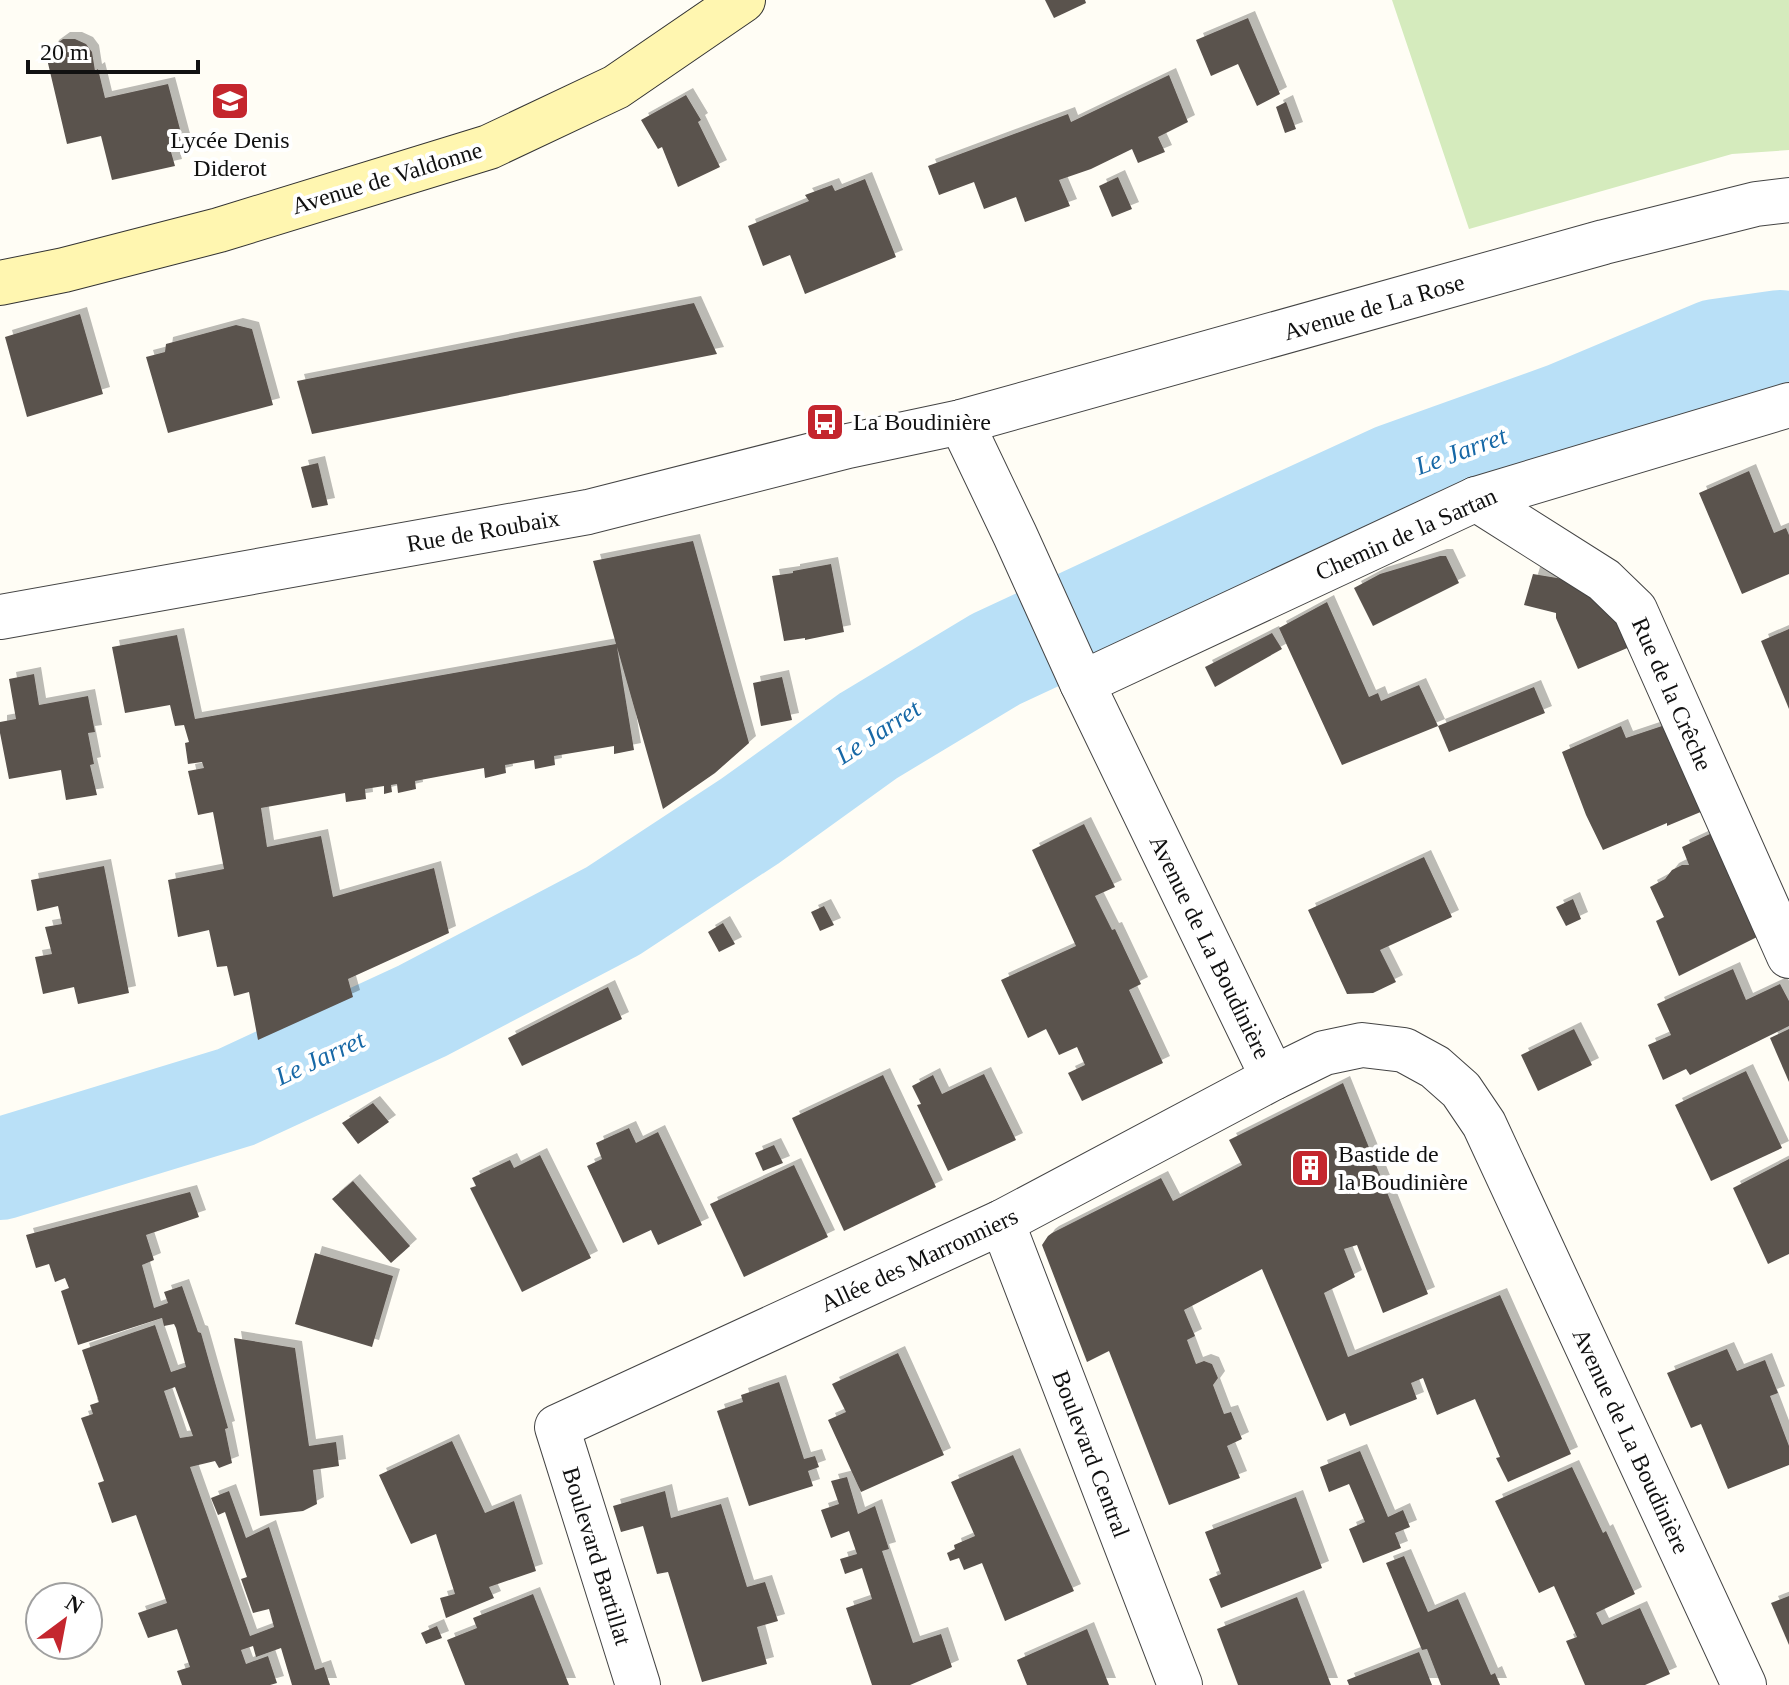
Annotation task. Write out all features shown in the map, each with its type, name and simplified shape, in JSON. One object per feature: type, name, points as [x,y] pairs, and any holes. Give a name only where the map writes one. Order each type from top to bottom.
[{"type":"street","name":"Avenue de Valdonne","points":[[0,283],[64,270],[219,230],[489,147],[616,87],[743,0]]},
{"type":"street","name":"Avenue de La Rose","points":[[961,422],[1604,242],[1756,204],[1789,200]]},
{"type":"street","name":"Chemin de la Sartan","points":[[1082,683],[1476,499],[1789,405]]},
{"type":"street","name":"Avenue de La Boudinière","points":[[961,422],[1082,683],[1273,1078],[1324,1053],[1362,1045],[1404,1050],[1435,1067],[1461,1090],[1484,1124],[1744,1685]]},
{"type":"street","name":"Rue de Roubaix","points":[[0,617],[588,512],[848,446],[961,422]]},
{"type":"street","name":"Rue de la Crêche","points":[[1476,499],[1604,580],[1635,610],[1789,956]]},
{"type":"street","name":"Allée des Marronniers","points":[[557,1427],[1002,1222],[1273,1078]]},
{"type":"street","name":"Boulevard Central","points":[[1002,1222],[1180,1685]]},
{"type":"street","name":"Boulevard Bartillat","points":[[557,1427],[638,1685]]},
{"type":"green space","points":[[1392,0],[1789,0],[1789,150],[1732,154],[1469,229]]},
{"type":"building","points":[[1045,0],[1085,0],[1086,3],[1054,18]]},
{"type":"building","points":[[1248,18],[1280,94],[1257,106],[1238,64],[1211,76],[1196,40]]},
{"type":"building","points":[[63,39],[75,39],[86,44],[92,52],[105,98],[168,84],[185,148],[171,152],[175,166],[112,180],[101,136],[67,144],[47,59],[52,47]]},
{"type":"building","points":[[1169,75],[1188,122],[1158,137],[1165,152],[1138,163],[1132,149],[1059,180],[1070,206],[1025,222],[1016,197],[984,209],[974,182],[939,195],[928,166],[1068,114],[1071,122]]},
{"type":"building","points":[[686,95],[701,120],[698,122],[720,167],[678,187],[662,147],[658,149],[641,120]]},
{"type":"building","points":[[1286,102],[1296,129],[1285,133],[1276,107]]},
{"type":"building","points":[[1118,177],[1132,209],[1112,217],[1099,186]]},
{"type":"building","points":[[865,179],[896,257],[805,294],[790,255],[763,266],[748,226],[809,201],[805,195],[832,185],[835,191]]},
{"type":"building","points":[[694,303],[717,354],[312,434],[297,381]]},
{"type":"building","points":[[80,314],[103,394],[27,417],[5,337]]},
{"type":"building","points":[[236,325],[252,329],[273,405],[168,433],[146,357],[165,352],[166,344]]},
{"type":"building","points":[[318,463],[328,505],[312,508],[301,467]]},
{"type":"building","points":[[1749,471],[1774,533],[1786,528],[1789,535],[1789,574],[1742,594],[1699,493]]},
{"type":"building","points":[[693,541],[749,743],[715,773],[663,809],[617,647],[634,750],[614,754],[614,746],[554,756],[555,765],[535,769],[534,760],[505,765],[506,773],[485,778],[484,768],[415,781],[416,789],[398,793],[397,784],[391,785],[392,792],[384,794],[384,786],[365,789],[366,799],[346,802],[345,793],[261,808],[267,847],[321,836],[333,897],[434,868],[449,933],[348,979],[353,997],[258,1040],[249,992],[234,996],[227,966],[217,967],[209,930],[178,937],[168,880],[224,869],[213,812],[198,815],[188,771],[204,768],[202,762],[188,764],[185,743],[189,742],[184,725],[175,726],[170,705],[125,713],[112,647],[177,635],[195,719],[616,644],[593,561]]},
{"type":"building","points":[[1446,556],[1459,583],[1373,626],[1354,588],[1380,574]]},
{"type":"building","points":[[831,564],[844,632],[784,641],[772,576]]},
{"type":"building","points":[[1533,574],[1569,580],[1606,600],[1632,646],[1578,669],[1556,613],[1524,605]]},
{"type":"building","points":[[1327,602],[1369,697],[1378,693],[1381,701],[1419,685],[1438,726],[1342,765],[1279,628]]},
{"type":"building","points":[[1789,629],[1789,709],[1761,641]]},
{"type":"building","points":[[1272,633],[1282,649],[1215,687],[1205,667]]},
{"type":"building","points":[[34,674],[39,705],[88,696],[95,732],[88,733],[94,764],[90,765],[97,795],[66,800],[61,770],[9,779],[0,722],[16,719],[9,679]]},
{"type":"building","points":[[782,677],[792,720],[761,726],[753,683]]},
{"type":"building","points":[[1534,687],[1545,713],[1449,752],[1438,726]]},
{"type":"building","points":[[1665,725],[1703,811],[1603,850],[1562,752],[1621,726],[1626,738]]},
{"type":"building","points":[[1084,824],[1115,887],[1095,896],[1112,930],[1115,929],[1141,984],[1129,990],[1163,1063],[1082,1101],[1068,1073],[1085,1065],[1077,1047],[1059,1055],[1046,1029],[1028,1038],[1001,980],[1076,946],[1032,850]]},
{"type":"building","points":[[1712,833],[1757,937],[1679,976],[1656,921],[1664,917],[1650,887],[1665,879],[1672,870],[1689,865],[1682,847]]},
{"type":"building","points":[[1424,857],[1452,917],[1380,950],[1396,982],[1373,993],[1347,994],[1308,910]]},
{"type":"building","points":[[104,866],[129,993],[78,1004],[74,987],[43,994],[35,957],[52,954],[45,927],[62,924],[58,906],[37,911],[31,880]]},
{"type":"building","points":[[1573,899],[1581,919],[1566,926],[1556,907]]},
{"type":"building","points":[[824,906],[834,925],[820,931],[811,912]]},
{"type":"building","points":[[723,923],[735,944],[719,952],[708,932]]},
{"type":"building","points":[[1733,969],[1746,1000],[1780,984],[1789,1001],[1789,1026],[1690,1075],[1686,1069],[1663,1080],[1648,1045],[1671,1035],[1657,1004]]},
{"type":"building","points":[[608,987],[622,1019],[522,1066],[508,1038]]},
{"type":"building","points":[[1574,1029],[1592,1065],[1538,1091],[1521,1055]]},
{"type":"building","points":[[1789,1029],[1789,1082],[1770,1038]]},
{"type":"building","points":[[1746,1071],[1782,1148],[1711,1181],[1675,1105]]},
{"type":"building","points":[[984,1074],[1016,1140],[948,1171],[917,1105],[921,1104],[912,1086],[933,1075],[942,1094]]},
{"type":"building","points":[[883,1075],[936,1187],[844,1231],[792,1118]]},
{"type":"building","points":[[1343,1083],[1428,1294],[1383,1313],[1357,1245],[1344,1249],[1355,1277],[1324,1293],[1348,1357],[1500,1295],[1571,1454],[1508,1482],[1475,1399],[1437,1415],[1423,1378],[1411,1383],[1417,1399],[1350,1426],[1345,1413],[1327,1421],[1262,1269],[1184,1310],[1195,1336],[1187,1340],[1196,1364],[1204,1361],[1212,1364],[1218,1378],[1213,1385],[1224,1414],[1231,1412],[1242,1439],[1227,1446],[1240,1478],[1169,1505],[1109,1351],[1087,1362],[1042,1245],[1052,1233],[1161,1178],[1173,1201],[1242,1165],[1229,1140]]},
{"type":"building","points":[[373,1103],[389,1122],[358,1144],[342,1123]]},
{"type":"building","points":[[629,1128],[636,1143],[658,1132],[702,1225],[658,1245],[651,1230],[623,1243],[587,1166],[602,1159],[596,1143]]},
{"type":"building","points":[[774,1145],[783,1163],[763,1171],[755,1153]]},
{"type":"building","points":[[540,1155],[591,1258],[522,1292],[470,1188],[476,1186],[472,1178],[510,1160],[514,1168]]},
{"type":"building","points":[[1789,1159],[1789,1254],[1768,1264],[1733,1188]]},
{"type":"building","points":[[794,1165],[828,1237],[744,1277],[710,1204]]},
{"type":"building","points":[[353,1181],[410,1246],[391,1263],[332,1199]]},
{"type":"building","points":[[190,1192],[199,1217],[146,1235],[154,1260],[142,1265],[154,1308],[168,1303],[164,1292],[182,1286],[198,1332],[201,1333],[228,1428],[225,1429],[232,1463],[219,1468],[215,1461],[190,1467],[250,1636],[274,1627],[269,1609],[253,1613],[241,1579],[247,1577],[225,1512],[218,1515],[211,1498],[229,1491],[246,1538],[269,1527],[315,1670],[324,1667],[330,1685],[292,1685],[281,1648],[256,1657],[253,1646],[241,1650],[246,1664],[268,1656],[277,1683],[182,1685],[177,1671],[190,1667],[177,1629],[148,1638],[138,1613],[167,1603],[136,1515],[112,1523],[98,1483],[104,1481],[81,1418],[93,1414],[90,1405],[99,1402],[82,1350],[155,1325],[171,1372],[186,1367],[176,1328],[174,1324],[164,1326],[162,1318],[78,1345],[61,1291],[69,1288],[65,1278],[55,1282],[49,1264],[36,1268],[26,1235]],"holes":[[[175,1387],[193,1436],[180,1438],[164,1391]]]},
{"type":"building","points":[[315,1253],[393,1276],[372,1347],[295,1324]]},
{"type":"building","points":[[234,1338],[295,1348],[309,1446],[336,1442],[339,1466],[313,1470],[317,1504],[303,1511],[260,1516]]},
{"type":"building","points":[[1727,1349],[1737,1371],[1765,1360],[1778,1393],[1770,1396],[1789,1446],[1789,1465],[1728,1489],[1701,1424],[1691,1428],[1667,1373]]},
{"type":"building","points":[[898,1353],[944,1455],[861,1492],[828,1420],[846,1412],[832,1384]]},
{"type":"building","points":[[779,1382],[804,1459],[815,1456],[819,1467],[808,1471],[813,1486],[749,1506],[717,1411],[743,1402],[741,1395]]},
{"type":"building","points":[[452,1441],[485,1513],[514,1501],[536,1571],[489,1587],[494,1598],[446,1618],[440,1598],[455,1594],[436,1534],[411,1544],[379,1475]]},
{"type":"building","points":[[1360,1451],[1388,1517],[1403,1510],[1410,1527],[1395,1533],[1401,1548],[1363,1563],[1349,1529],[1365,1522],[1349,1484],[1329,1492],[1320,1467]]},
{"type":"building","points":[[1013,1455],[1074,1591],[1005,1621],[982,1563],[964,1570],[959,1558],[950,1561],[947,1553],[955,1549],[954,1545],[975,1536],[951,1482]]},
{"type":"building","points":[[1572,1467],[1635,1594],[1596,1613],[1602,1625],[1640,1608],[1670,1674],[1645,1685],[1585,1685],[1566,1641],[1577,1637],[1554,1586],[1539,1593],[1495,1501]]},
{"type":"building","points":[[847,1477],[858,1514],[875,1506],[889,1549],[882,1551],[913,1643],[941,1634],[952,1667],[910,1685],[872,1685],[846,1608],[872,1599],[862,1568],[845,1574],[840,1559],[857,1554],[849,1531],[831,1538],[821,1510],[839,1504],[831,1481]]},
{"type":"building","points":[[665,1491],[671,1518],[721,1504],[747,1587],[765,1582],[778,1621],[757,1627],[767,1664],[702,1682],[668,1572],[657,1574],[643,1526],[621,1532],[613,1506]]},
{"type":"building","points":[[1296,1497],[1322,1568],[1221,1608],[1209,1579],[1221,1574],[1205,1532]]},
{"type":"building","points":[[1404,1556],[1428,1612],[1458,1599],[1491,1675],[1495,1673],[1500,1685],[1441,1685],[1427,1649],[1422,1650],[1386,1563]]},
{"type":"building","points":[[533,1594],[569,1685],[465,1685],[447,1640],[477,1628],[473,1618]]},
{"type":"building","points":[[1789,1596],[1789,1645],[1771,1603]]},
{"type":"building","points":[[1297,1597],[1331,1685],[1238,1685],[1217,1629]]},
{"type":"building","points":[[437,1626],[442,1638],[426,1644],[421,1633]]},
{"type":"building","points":[[1087,1629],[1109,1685],[1027,1685],[1017,1660]]},
{"type":"building","points":[[1419,1652],[1432,1685],[1349,1685],[1347,1680]]},
{"type":"waterway","name":"Le Jarret","points":[[0,1169],[236,1097],[422,1011],[613,911],[750,821],[868,736],[996,659],[1256,538],[1396,474],[1566,413],[1716,350],[1780,341]]},
{"type":"place","name":"Lycée Denis Diderot","points":[[230,101]]},
{"type":"place","name":"La Boudinière","points":[[825,422]]},
{"type":"place","name":"Bastide de la Boudinière","points":[[1310,1168]]}]
